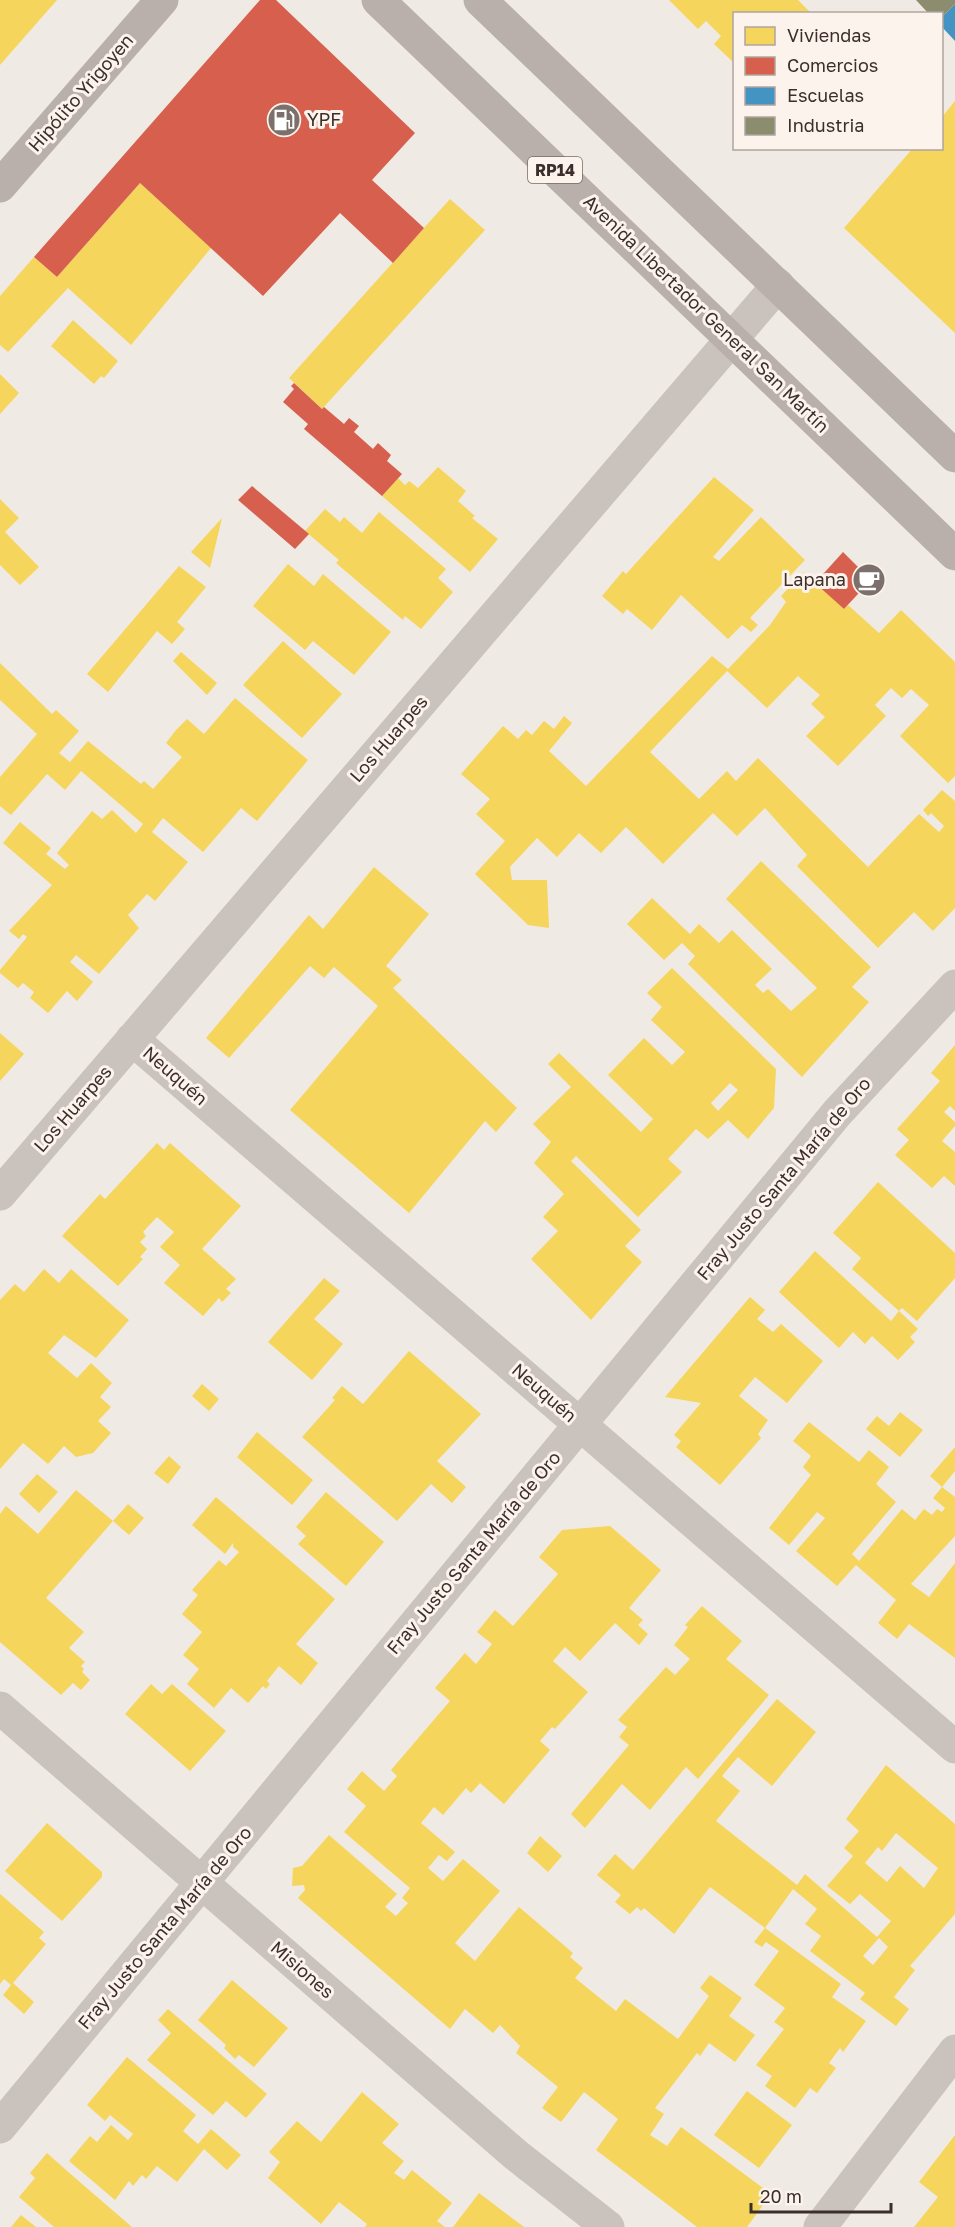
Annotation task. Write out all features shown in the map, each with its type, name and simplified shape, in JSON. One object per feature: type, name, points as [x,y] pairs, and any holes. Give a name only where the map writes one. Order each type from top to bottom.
[{"type":"main road","name":"Hipólito Yrigoyen","points":[[0,186],[162,0]]},
{"type":"main road","name":"Avenida Libertador General San Martín","points":[[378,0],[955,554]]},
{"type":"main road","points":[[480,0],[955,456]]},
{"type":"street","name":"Los Huarpes","points":[[0,1194],[778,285]]},
{"type":"street","name":"Fray Justo Santa María de Oro","points":[[0,2127],[837,1113],[955,986]]},
{"type":"street","name":"Neuquén","points":[[132,1039],[955,1747]]},
{"type":"street","name":"Misiones","points":[[0,1708],[516,2154],[608,2227]]},
{"type":"street","points":[[820,2227],[955,2051]]},
{"type":"building: Viviendas","points":[[0,0],[57,0],[0,65]]},
{"type":"building: Viviendas","points":[[669,0],[798,0],[810,12],[733,12],[733,62],[714,44],[721,36],[706,21],[698,29]]},
{"type":"building: Viviendas","points":[[955,101],[955,333],[844,228],[911,150],[943,150],[943,116]]},
{"type":"building: Viviendas","points":[[140,183],[211,248],[131,345],[68,288],[8,352],[0,345],[0,296],[34,257],[57,277]]},
{"type":"building: Viviendas","points":[[450,199],[485,230],[322,409],[289,378]]},
{"type":"building: Viviendas","points":[[73,320],[118,361],[104,378],[101,376],[94,384],[51,346]]},
{"type":"building: Viviendas","points":[[0,374],[19,393],[0,414]]},
{"type":"building: Viviendas","points":[[438,467],[466,491],[458,501],[475,516],[472,518],[498,539],[470,572],[382,496],[398,478],[405,485],[409,481],[418,488]]},
{"type":"building: Viviendas","points":[[714,477],[754,510],[713,557],[719,561],[761,517],[805,560],[750,618],[758,625],[751,632],[742,625],[728,639],[681,595],[652,630],[627,609],[623,614],[602,596],[623,571],[626,574]]},
{"type":"building: Viviendas","points":[[0,499],[19,518],[5,532],[39,567],[20,585],[0,565]]},
{"type":"building: Viviendas","points":[[325,509],[340,522],[344,517],[362,533],[379,512],[446,569],[438,578],[453,592],[421,629],[405,616],[403,620],[336,563],[339,560],[305,531]]},
{"type":"building: Viviendas","points":[[222,518],[210,568],[191,552]]},
{"type":"building: Viviendas","points":[[288,564],[314,586],[323,574],[391,632],[354,675],[313,641],[305,650],[253,606]]},
{"type":"building: Viviendas","points":[[179,566],[206,587],[177,622],[185,629],[172,644],[157,631],[108,692],[87,674]]},
{"type":"building: Viviendas","points":[[804,572],[844,609],[848,605],[879,633],[901,610],[955,662],[955,776],[948,783],[900,736],[929,705],[911,689],[902,698],[891,688],[875,705],[886,716],[838,766],[806,736],[825,717],[811,704],[820,695],[798,676],[767,708],[727,671],[650,752],[699,799],[727,771],[736,781],[758,758],[868,867],[919,814],[939,832],[944,826],[931,813],[928,816],[923,810],[942,790],[955,801],[955,908],[933,931],[914,912],[878,948],[797,866],[807,855],[765,808],[737,836],[713,813],[663,864],[626,827],[601,853],[579,833],[557,857],[537,838],[510,867],[512,880],[547,880],[549,928],[528,925],[475,874],[505,841],[476,814],[490,799],[461,774],[503,726],[518,739],[526,730],[532,735],[544,721],[554,729],[564,716],[572,723],[549,751],[586,786],[712,656],[728,669],[770,625],[786,602],[781,596]]},
{"type":"building: Viviendas","points":[[283,641],[342,694],[302,738],[243,685]]},
{"type":"building: Viviendas","points":[[181,652],[217,683],[207,695],[173,661]]},
{"type":"building: Viviendas","points":[[0,663],[52,714],[56,710],[79,731],[59,753],[70,762],[88,741],[141,784],[144,781],[153,789],[182,757],[166,743],[176,730],[187,719],[204,734],[235,698],[308,760],[257,821],[241,808],[203,852],[163,818],[152,832],[188,862],[155,901],[147,894],[128,915],[139,928],[99,974],[76,955],[70,962],[93,982],[77,1001],[67,991],[48,1013],[30,998],[34,992],[23,983],[18,988],[0,973],[0,970],[27,937],[23,934],[19,939],[9,931],[52,885],[3,843],[20,822],[51,848],[46,854],[65,869],[69,865],[57,853],[92,811],[102,819],[112,810],[136,833],[143,824],[81,771],[65,790],[47,774],[11,815],[0,806],[0,777],[37,734],[0,700]]},
{"type":"building: Viviendas","points":[[761,861],[871,967],[852,987],[869,1002],[802,1077],[688,964],[695,956],[682,943],[664,960],[627,924],[652,898],[690,934],[699,924],[719,943],[732,930],[772,969],[755,985],[763,993],[768,989],[791,1011],[817,988],[726,899]]},
{"type":"building: Viviendas","points":[[374,867],[429,914],[386,966],[402,980],[393,988],[517,1108],[496,1132],[485,1121],[409,1213],[290,1110],[378,1006],[334,967],[324,978],[310,966],[229,1058],[206,1038],[309,915],[323,929]]},
{"type":"building: Viviendas","points":[[672,968],[776,1069],[774,1108],[748,1139],[728,1120],[708,1139],[696,1129],[668,1159],[682,1172],[638,1217],[576,1156],[571,1161],[641,1230],[625,1246],[642,1262],[591,1320],[531,1259],[558,1231],[543,1217],[564,1194],[534,1163],[551,1142],[533,1124],[571,1087],[548,1064],[559,1053],[641,1132],[653,1119],[608,1075],[644,1038],[672,1065],[685,1052],[651,1020],[662,1007],[647,993]],"holes":[[[730,1083],[738,1090],[718,1111],[711,1103]]]},
{"type":"building: Viviendas","points":[[0,1033],[24,1054],[0,1081]]},
{"type":"building: Viviendas","points":[[955,1045],[955,1111],[950,1106],[944,1112],[955,1122],[955,1126],[942,1141],[955,1152],[955,1186],[944,1176],[932,1188],[895,1155],[909,1140],[897,1129],[940,1081],[931,1073]]},
{"type":"building: Viviendas","points":[[157,1143],[164,1150],[170,1143],[241,1206],[202,1249],[236,1279],[226,1289],[231,1293],[222,1302],[219,1298],[203,1316],[164,1283],[180,1265],[160,1247],[174,1232],[157,1217],[143,1232],[146,1236],[140,1242],[147,1249],[140,1257],[143,1259],[118,1286],[62,1236],[100,1194],[105,1199]]},
{"type":"building: Viviendas","points":[[878,1182],[955,1253],[955,1278],[917,1321],[902,1308],[899,1311],[852,1269],[861,1258],[833,1233]]},
{"type":"building: Viviendas","points":[[815,1251],[891,1321],[899,1311],[918,1329],[910,1337],[915,1342],[898,1360],[872,1336],[865,1344],[853,1332],[839,1348],[779,1292]]},
{"type":"building: Viviendas","points":[[44,1269],[59,1283],[71,1269],[129,1320],[96,1358],[64,1335],[48,1353],[77,1378],[91,1363],[112,1383],[100,1397],[111,1407],[98,1421],[111,1433],[93,1453],[76,1457],[64,1446],[48,1464],[23,1443],[0,1469],[0,1300],[15,1284],[24,1292]]},
{"type":"building: Viviendas","points":[[324,1278],[340,1291],[314,1319],[343,1344],[312,1380],[268,1342]]},
{"type":"building: Viviendas","points":[[750,1297],[765,1310],[757,1319],[773,1332],[781,1324],[823,1361],[787,1403],[755,1377],[739,1396],[768,1420],[758,1434],[761,1438],[720,1485],[676,1447],[681,1441],[674,1435],[701,1403],[665,1397]]},
{"type":"building: Viviendas","points":[[409,1351],[481,1414],[437,1461],[466,1487],[452,1503],[431,1484],[397,1521],[302,1437],[335,1400],[332,1398],[342,1386],[363,1404]]},
{"type":"building: Viviendas","points":[[202,1384],[219,1399],[209,1411],[192,1396]]},
{"type":"building: Viviendas","points":[[900,1412],[923,1430],[900,1457],[866,1429],[877,1416],[889,1426]]},
{"type":"building: Viviendas","points":[[809,1422],[859,1462],[869,1450],[889,1467],[876,1484],[896,1502],[852,1554],[859,1561],[902,1509],[915,1520],[924,1509],[932,1515],[937,1509],[942,1512],[945,1508],[933,1498],[942,1487],[955,1497],[955,1536],[911,1584],[929,1597],[955,1563],[955,1658],[909,1624],[897,1639],[878,1623],[896,1600],[856,1565],[837,1586],[796,1551],[825,1518],[817,1512],[789,1545],[769,1528],[811,1475],[803,1467],[811,1456],[793,1441]]},
{"type":"building: Viviendas","points":[[257,1432],[313,1480],[292,1505],[237,1457]]},
{"type":"building: Viviendas","points":[[955,1447],[955,1471],[942,1487],[930,1476]]},
{"type":"building: Viviendas","points":[[169,1456],[181,1467],[168,1484],[154,1473]]},
{"type":"building: Viviendas","points":[[37,1474],[58,1492],[39,1513],[19,1494]]},
{"type":"building: Viviendas","points":[[76,1490],[113,1521],[46,1598],[84,1632],[69,1648],[85,1662],[81,1666],[84,1669],[82,1672],[90,1680],[81,1690],[73,1683],[61,1695],[0,1642],[0,1514],[6,1506],[38,1534]]},
{"type":"building: Viviendas","points":[[326,1492],[384,1542],[346,1586],[298,1544],[306,1536],[296,1527]]},
{"type":"building: Viviendas","points":[[216,1497],[335,1599],[296,1644],[318,1663],[301,1685],[279,1666],[267,1681],[270,1684],[266,1689],[263,1686],[248,1703],[231,1688],[214,1708],[187,1684],[199,1669],[183,1655],[202,1632],[182,1614],[198,1595],[192,1590],[219,1560],[226,1566],[239,1552],[233,1547],[233,1543],[225,1554],[192,1525]]},
{"type":"building: Viviendas","points":[[128,1504],[144,1518],[129,1535],[113,1521]]},
{"type":"building: Viviendas","points":[[610,1526],[661,1570],[629,1608],[643,1620],[638,1625],[648,1634],[639,1645],[615,1623],[580,1661],[565,1647],[553,1661],[588,1692],[555,1729],[552,1727],[540,1741],[550,1750],[504,1804],[480,1783],[471,1793],[466,1788],[443,1815],[434,1807],[421,1823],[455,1852],[447,1861],[439,1855],[428,1868],[443,1881],[463,1859],[500,1891],[455,1943],[475,1961],[519,1907],[573,1953],[570,1957],[583,1968],[575,1978],[616,2011],[625,1999],[678,2039],[709,1996],[700,1988],[710,1975],[742,1998],[729,2016],[755,2035],[735,2062],[709,2043],[700,2056],[697,2053],[655,2108],[664,2114],[650,2135],[667,2146],[681,2127],[771,2194],[747,2227],[697,2227],[596,2150],[618,2119],[584,2092],[561,2122],[542,2108],[558,2087],[516,2053],[520,2046],[500,2025],[493,2033],[465,2009],[450,2029],[298,1898],[305,1890],[304,1885],[292,1886],[293,1868],[302,1866],[329,1835],[397,1894],[385,1907],[396,1916],[408,1903],[402,1898],[410,1888],[344,1832],[366,1806],[347,1789],[362,1771],[384,1791],[397,1776],[391,1770],[450,1701],[435,1688],[465,1653],[476,1664],[492,1644],[477,1632],[495,1610],[513,1626],[558,1574],[539,1557],[562,1530]]},
{"type":"building: Viviendas","points":[[702,1606],[742,1641],[726,1659],[769,1695],[698,1779],[686,1767],[650,1810],[622,1784],[585,1828],[571,1814],[629,1745],[619,1737],[627,1727],[618,1720],[666,1667],[675,1675],[690,1659],[674,1645],[688,1627],[685,1625]]},
{"type":"building: Viviendas","points":[[151,1684],[162,1694],[172,1684],[226,1731],[190,1771],[125,1714]]},
{"type":"building: Viviendas","points":[[777,1699],[816,1732],[772,1786],[738,1757],[722,1776],[740,1791],[716,1821],[797,1885],[805,1874],[877,1937],[891,1921],[860,1894],[850,1904],[827,1886],[853,1856],[844,1848],[859,1831],[846,1819],[886,1765],[955,1824],[955,1914],[910,1966],[915,1970],[894,1997],[909,2009],[896,2026],[860,1999],[865,1993],[810,1951],[821,1936],[805,1924],[817,1909],[793,1889],[765,1928],[710,1887],[674,1934],[644,1908],[641,1911],[637,1907],[630,1914],[615,1902],[621,1895],[597,1875],[615,1854],[633,1870]],"holes":[[[896,1833],[938,1868],[924,1888],[900,1866],[887,1882],[865,1863],[878,1847],[882,1851]],[[879,1938],[888,1947],[873,1965],[863,1956]]]},
{"type":"building: Viviendas","points":[[47,1823],[102,1872],[102,1877],[62,1921],[5,1871]]},
{"type":"building: Viviendas","points":[[540,1836],[562,1856],[548,1872],[527,1853]]},
{"type":"building: Viviendas","points":[[0,1894],[44,1932],[39,1938],[46,1944],[13,1983],[34,2002],[24,2014],[3,1995],[11,1985],[4,1979],[0,1984]]},
{"type":"building: Viviendas","points":[[765,1928],[841,1984],[832,1997],[866,2021],[843,2052],[840,2048],[829,2063],[836,2068],[817,2093],[810,2088],[795,2108],[765,2086],[772,2076],[756,2065],[784,2029],[774,2022],[785,2008],[754,1985],[779,1951],[766,1942],[762,1947],[754,1942]]},
{"type":"building: Viviendas","points":[[232,1980],[288,2028],[254,2067],[239,2055],[235,2059],[224,2048],[226,2045],[198,2020]]},
{"type":"building: Viviendas","points":[[168,2009],[267,2094],[246,2118],[226,2101],[213,2115],[147,2060],[171,2033],[158,2020]]},
{"type":"building: Viviendas","points":[[127,2057],[196,2115],[183,2131],[198,2144],[211,2129],[241,2155],[227,2170],[204,2149],[177,2182],[157,2166],[146,2179],[142,2175],[133,2186],[129,2181],[115,2200],[69,2161],[90,2136],[97,2142],[111,2125],[128,2140],[133,2134],[110,2115],[105,2121],[87,2105]]},
{"type":"building: Viviendas","points":[[747,2091],[792,2125],[759,2168],[714,2135]]},
{"type":"building: Viviendas","points":[[362,2092],[399,2124],[382,2143],[404,2161],[394,2173],[404,2180],[412,2170],[452,2203],[437,2221],[445,2227],[365,2227],[367,2224],[339,2202],[321,2224],[268,2178],[280,2162],[269,2152],[297,2121],[321,2142]]},
{"type":"building: Viviendas","points":[[955,2135],[955,2227],[914,2227],[938,2197],[919,2182]]},
{"type":"building: Viviendas","points":[[47,2153],[132,2227],[54,2227],[19,2197],[35,2178],[30,2173]]},
{"type":"building: Viviendas","points":[[479,2193],[516,2221],[524,2227],[453,2227]]},
{"type":"building: Viviendas","points":[[21,2215],[36,2227],[11,2227]]},
{"type":"building: Comercios","points":[[260,0],[276,0],[415,133],[372,180],[424,228],[393,263],[340,213],[263,296],[140,183],[57,277],[34,257]]},
{"type":"building: Comercios","points":[[294,383],[322,409],[324,407],[344,424],[349,418],[359,426],[354,432],[373,449],[378,443],[391,455],[387,461],[402,474],[382,496],[304,429],[308,424],[283,402],[294,389],[291,386]]},
{"type":"building: Comercios","points":[[252,486],[309,534],[295,549],[238,500]]},
{"type":"building: Comercios","points":[[843,552],[871,580],[844,609],[815,583]]},
{"type":"building: Escuelas","points":[[955,4],[955,41],[943,28],[943,16]]},
{"type":"building: Industria","points":[[916,0],[955,0],[955,4],[943,16],[943,12],[927,12]]},
{"type":"place","name":"YPF","points":[[284,120]]},
{"type":"place","name":"Lapana","points":[[869,580]]}]
